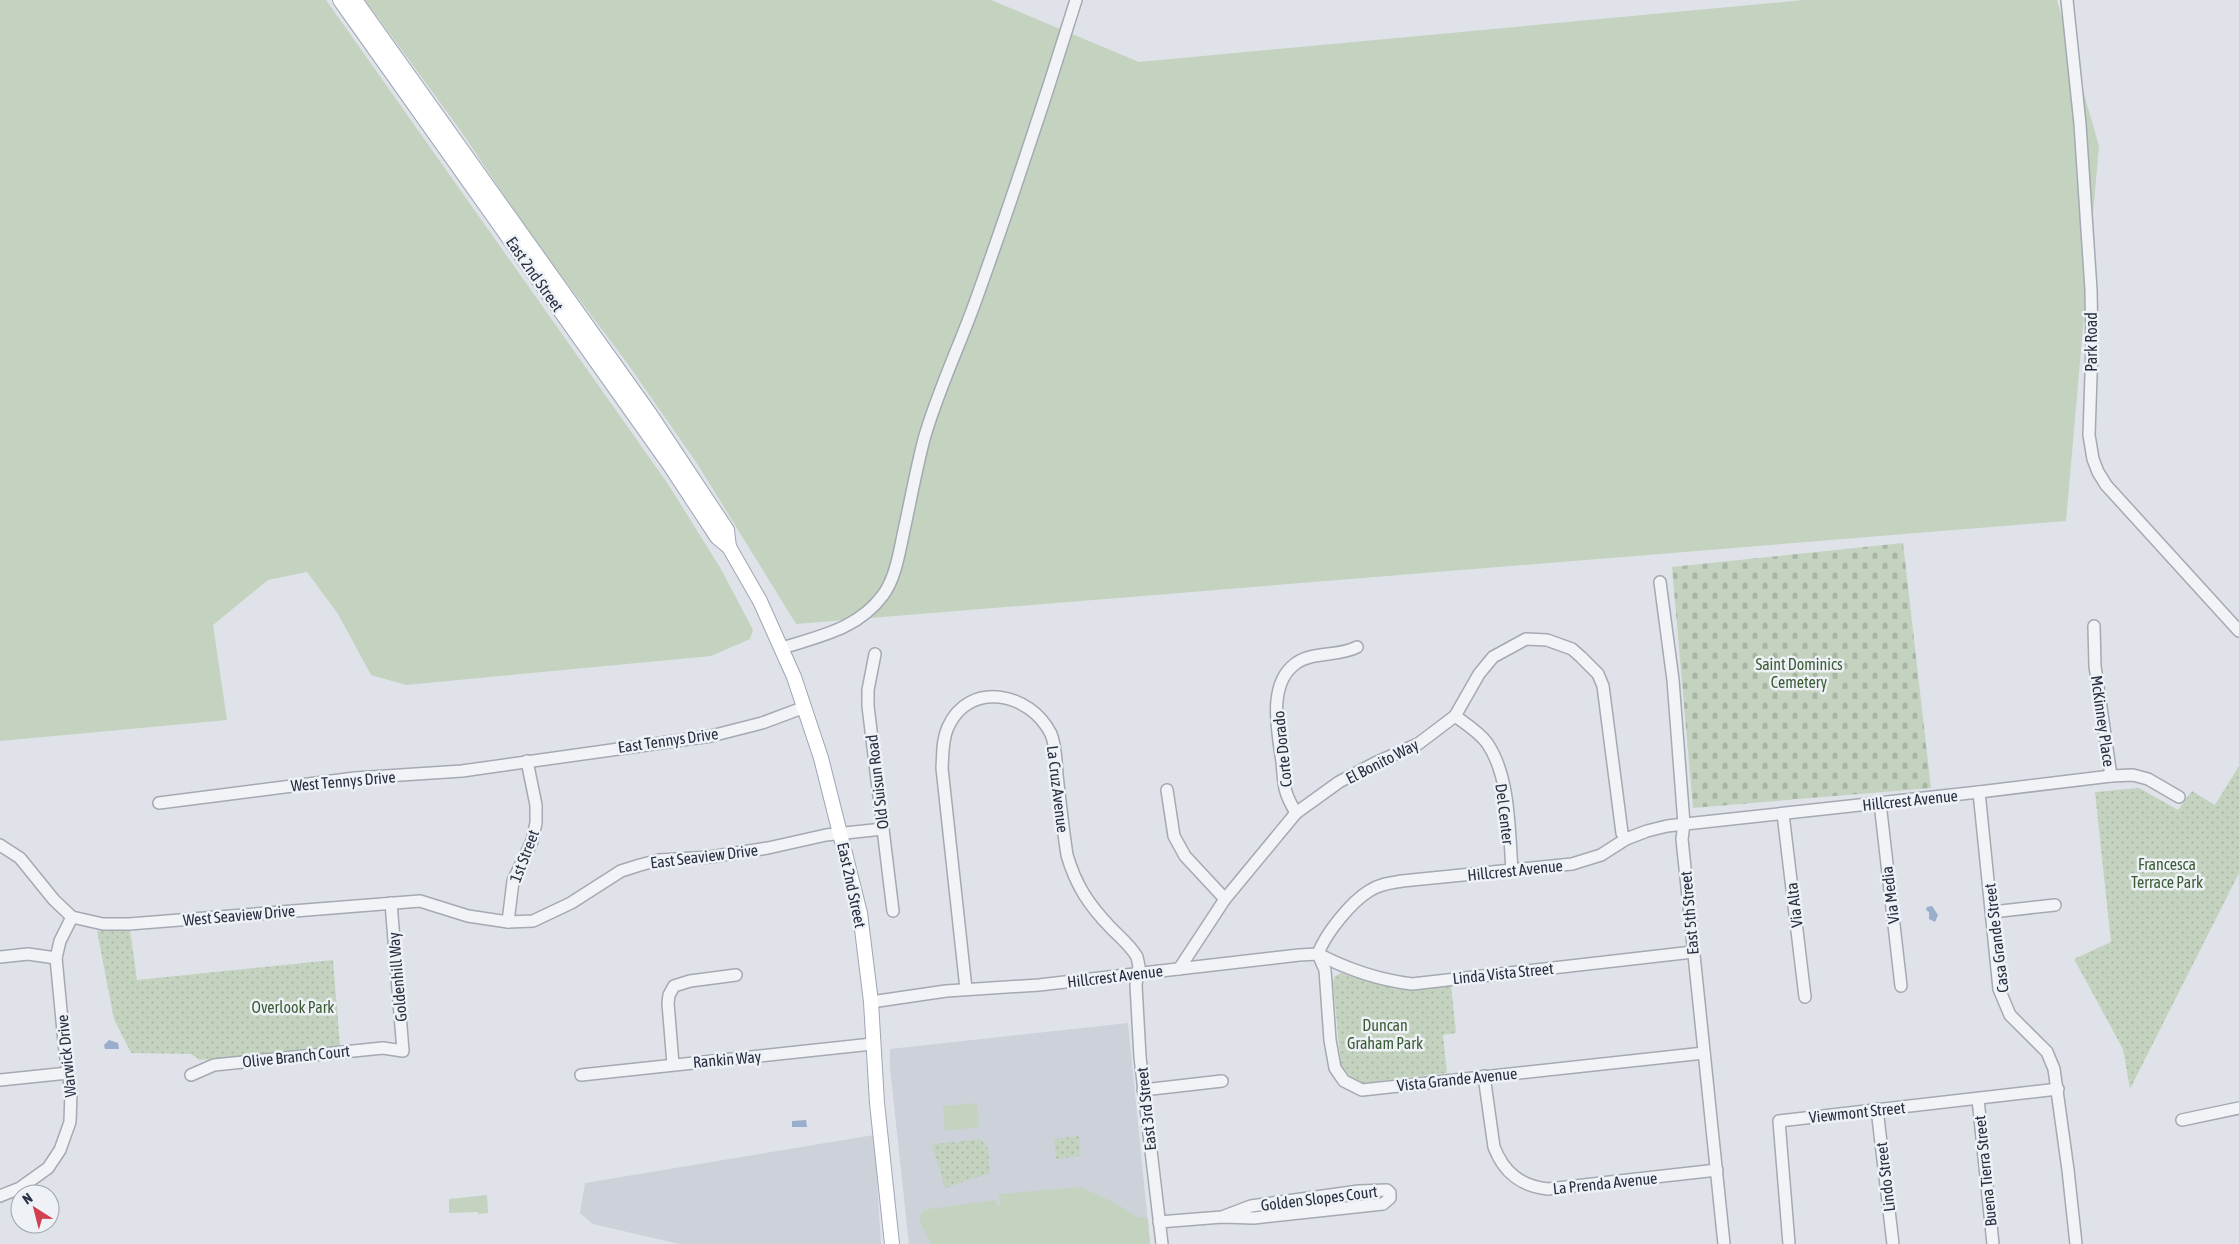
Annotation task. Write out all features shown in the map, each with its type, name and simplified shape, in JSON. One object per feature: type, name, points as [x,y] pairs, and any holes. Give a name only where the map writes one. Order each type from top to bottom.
[{"type":"main road","name":"East 2nd Street","points":[[340,0],[664,456],[717,537],[730,547]]},
{"type":"main road","name":"East 2nd Street","points":[[355,0],[654,420],[727,530],[730,547],[760,601],[782,648],[805,707],[842,834],[860,913],[871,1002],[872,1044],[892,1244]]},
{"type":"street","points":[[782,648],[843,629],[873,608],[885,593],[895,570],[924,440],[932,415],[977,297],[1030,147],[1076,0]]},
{"type":"street","name":"Park Road","points":[[2068,0],[2080,124],[2091,290],[2092,345],[2089,435],[2093,459],[2106,485],[2239,631]]},
{"type":"street","name":"East 5th Street","points":[[1660,582],[1673,680],[1684,824],[1682,839],[1692,952],[1724,1244]]},
{"type":"street","name":"McKinney Place","points":[[2094,626],[2095,666],[2110,776]]},
{"type":"street","name":"El Bonito Way","points":[[1179,969],[1225,899],[1296,813],[1339,782],[1375,763],[1418,744],[1455,716],[1479,674],[1493,656],[1526,639],[1547,640],[1572,649],[1598,674],[1603,686],[1622,833],[1626,840]]},
{"type":"street","name":"Corte Dorado","points":[[1296,813],[1285,791],[1277,729],[1277,695],[1282,682],[1295,664],[1304,659],[1346,653],[1357,647]]},
{"type":"street","name":"Old Suisun Road","points":[[875,654],[868,690],[868,706],[893,910]]},
{"type":"street","name":"La Cruz Avenue","points":[[966,989],[942,768],[943,743],[948,726],[957,713],[971,701],[988,697],[1007,697],[1021,702],[1036,714],[1052,736],[1067,855],[1072,872],[1078,887],[1087,900],[1135,952],[1139,966],[1138,974]]},
{"type":"street","name":"East Tennys Drive","points":[[527,761],[710,736],[762,722],[805,707]]},
{"type":"street","name":"Del Center","points":[[1455,716],[1481,735],[1488,744],[1498,766],[1505,792],[1512,870]]},
{"type":"street","name":"West Tennys Drive","points":[[158,803],[354,778],[426,775],[527,761]]},
{"type":"street","name":"1st Street","points":[[508,922],[512,881],[532,841],[536,824],[536,805],[527,761]]},
{"type":"street","name":"Hillcrest Avenue","points":[[871,1002],[966,989],[1039,985],[1318,954],[1322,944],[1353,904],[1370,890],[1383,884],[1583,862],[1601,855],[1626,840],[1647,831],[1684,824],[2110,776],[2133,775],[2148,780],[2180,797]]},
{"type":"street","points":[[1167,790],[1174,836],[1185,856],[1225,899]]},
{"type":"street","name":"Casa Grande Street","points":[[1979,792],[2000,990],[2010,1015],[2047,1052],[2054,1069],[2076,1244]]},
{"type":"street","name":"Via Media","points":[[1880,803],[1901,986]]},
{"type":"street","name":"Via Alta","points":[[1783,814],[1805,997]]},
{"type":"street","name":"East Seaview Drive","points":[[508,922],[533,921],[551,914],[622,871],[659,860],[710,857],[758,850],[826,835],[883,829]]},
{"type":"street","points":[[0,845],[20,858],[54,900],[72,917]]},
{"type":"street","name":"West Seaview Drive","points":[[72,917],[103,924],[129,924],[420,901],[468,916],[508,922]]},
{"type":"street","name":"Goldenhill Way","points":[[391,903],[403,1051]]},
{"type":"street","points":[[1992,912],[2055,905]]},
{"type":"street","name":"Warwick Drive","points":[[0,1196],[20,1188],[48,1168],[60,1150],[65,1138],[71,1108],[56,958],[60,941],[72,917]]},
{"type":"street","name":"Linda Vista Street","points":[[1318,954],[1388,981],[1412,984],[1692,952]]},
{"type":"street","points":[[0,957],[28,954],[56,958]]},
{"type":"street","name":"Vista Grande Avenue","points":[[1318,954],[1325,970],[1330,1040],[1335,1068],[1344,1081],[1362,1090],[1704,1053]]},
{"type":"street","name":"East 3rd Street","points":[[1138,974],[1136,985],[1143,1090],[1162,1244]]},
{"type":"street","points":[[673,1064],[668,995],[674,986],[690,981],[736,975]]},
{"type":"street","name":"Rankin Way","points":[[581,1075],[872,1044]]},
{"type":"street","name":"Olive Branch Court","points":[[191,1075],[214,1064],[382,1048],[403,1051]]},
{"type":"street","points":[[0,1080],[68,1072]]},
{"type":"street","name":"La Prenda Avenue","points":[[1484,1076],[1494,1147],[1513,1177],[1528,1185],[1548,1189],[1717,1170]]},
{"type":"street","points":[[1143,1090],[1222,1081]]},
{"type":"street","name":"Viewmont Street","points":[[1790,1244],[1779,1121],[2058,1089]]},
{"type":"street","name":"Buena Tierra Street","points":[[1978,1098],[1993,1244]]},
{"type":"street","points":[[2182,1120],[2239,1108]]},
{"type":"street","name":"Lindo Street","points":[[1877,1109],[1893,1244]]},
{"type":"street","name":"Golden Slopes Court","points":[[1159,1222],[1222,1217],[1254,1218],[1383,1204],[1390,1198],[1390,1194],[1387,1190],[1380,1189],[1251,1206],[1222,1217]]},
{"type":"shaded area","points":[[1128,1023],[1150,1244],[909,1244],[890,1068],[890,1049]]},
{"type":"shaded area","points":[[874,1135],[881,1244],[679,1244],[593,1224],[580,1213],[585,1183]]},
{"type":"green space","points":[[0,0],[326,0],[668,484],[721,569],[753,630],[750,639],[711,656],[406,685],[371,675],[338,614],[307,572],[268,580],[213,625],[227,720],[0,741]]},
{"type":"green space","points":[[365,0],[991,0],[1139,62],[1804,0],[2057,0],[2099,146],[2066,521],[796,624],[698,465],[625,360],[538,245],[458,127]]},
{"type":"green space","name":"Saint Dominics Cemetery","points":[[1903,543],[1931,788],[1693,808],[1672,567]]},
{"type":"green space","name":"Francesca Terrace Park","points":[[2239,766],[2239,873],[2130,1089],[2123,1049],[2074,959],[2111,942],[2095,792],[2139,788],[2178,810],[2192,791],[2215,805]]},
{"type":"green space","name":"Overlook Park","points":[[130,930],[137,980],[333,960],[340,1046],[200,1060],[191,1054],[131,1053],[114,1019],[97,931]]},
{"type":"green space","name":"Duncan Graham Park","points":[[1341,973],[1396,989],[1451,985],[1456,1033],[1443,1035],[1447,1073],[1363,1083],[1350,1077],[1341,1065],[1333,984],[1334,977]]},
{"type":"green space","points":[[977,1103],[979,1127],[945,1131],[943,1106]]},
{"type":"green space","points":[[1079,1136],[1081,1156],[1056,1159],[1054,1139]]},
{"type":"green space","points":[[980,1139],[988,1148],[990,1173],[945,1188],[932,1144],[955,1142],[958,1144],[960,1141]]},
{"type":"green space","points":[[1081,1187],[1117,1204],[1137,1217],[1148,1218],[1150,1244],[931,1244],[919,1219],[923,1211],[929,1209],[996,1200],[997,1206],[1000,1206],[999,1194]]},
{"type":"green space","points":[[487,1195],[488,1213],[449,1213],[449,1199]]},
{"type":"water","points":[[1932,906],[1938,915],[1935,922],[1929,919],[1929,912],[1926,910],[1927,907]]},
{"type":"water","points":[[109,1040],[118,1043],[119,1049],[105,1049],[104,1045]]},
{"type":"water","points":[[806,1120],[807,1127],[792,1127],[792,1121]]}]
